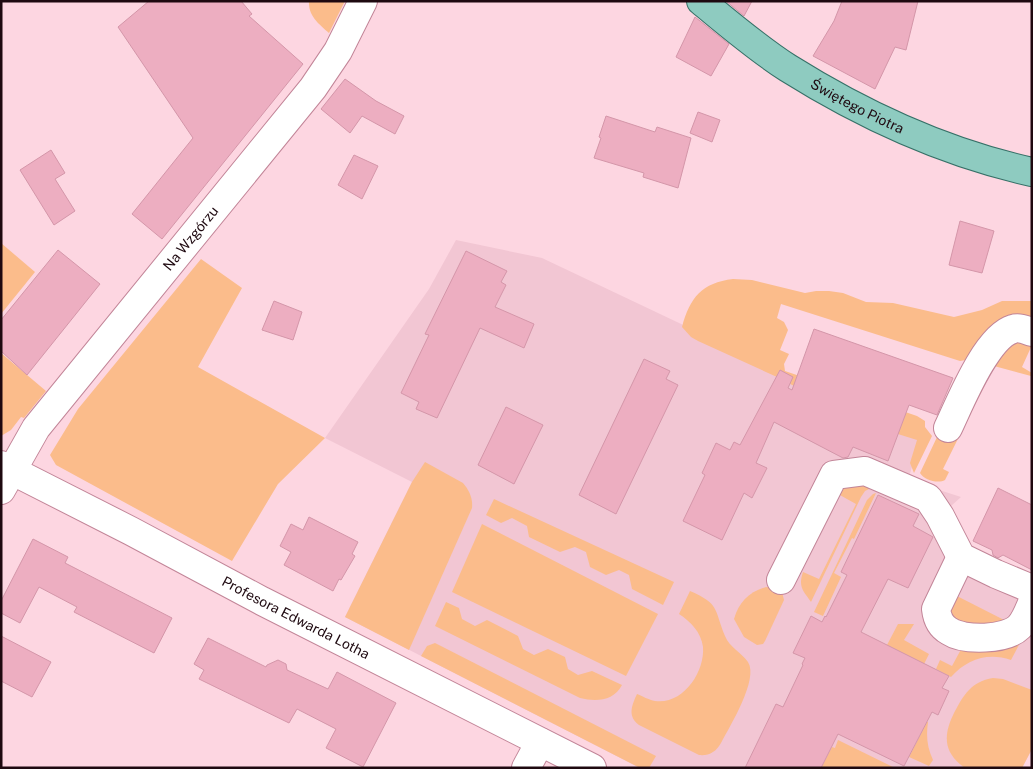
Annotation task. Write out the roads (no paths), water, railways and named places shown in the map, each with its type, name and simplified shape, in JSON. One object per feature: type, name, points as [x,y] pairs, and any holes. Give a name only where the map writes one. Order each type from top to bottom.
[{"type":"main road","name":"Świętego Piotra","points":[[701,1],[787,68],[855,106],[920,136],[972,156],[1032,172]]},
{"type":"street","name":"Na Wzgórzu","points":[[5,475],[36,428],[313,88],[338,51],[363,1]]},
{"type":"street","points":[[948,428],[984,355],[994,342],[1016,328],[1032,332]]},
{"type":"street","points":[[782,580],[834,475],[865,471],[928,498],[940,516],[960,556],[1032,589]]},
{"type":"street","name":"Profesora Edwarda Lotha","points":[[5,475],[262,601],[592,768]]},
{"type":"street","points":[[960,556],[936,609],[936,617],[948,631],[957,635],[981,638],[1008,634],[1019,627],[1032,603]]},
{"type":"street","points":[[526,768],[540,742]]}]
